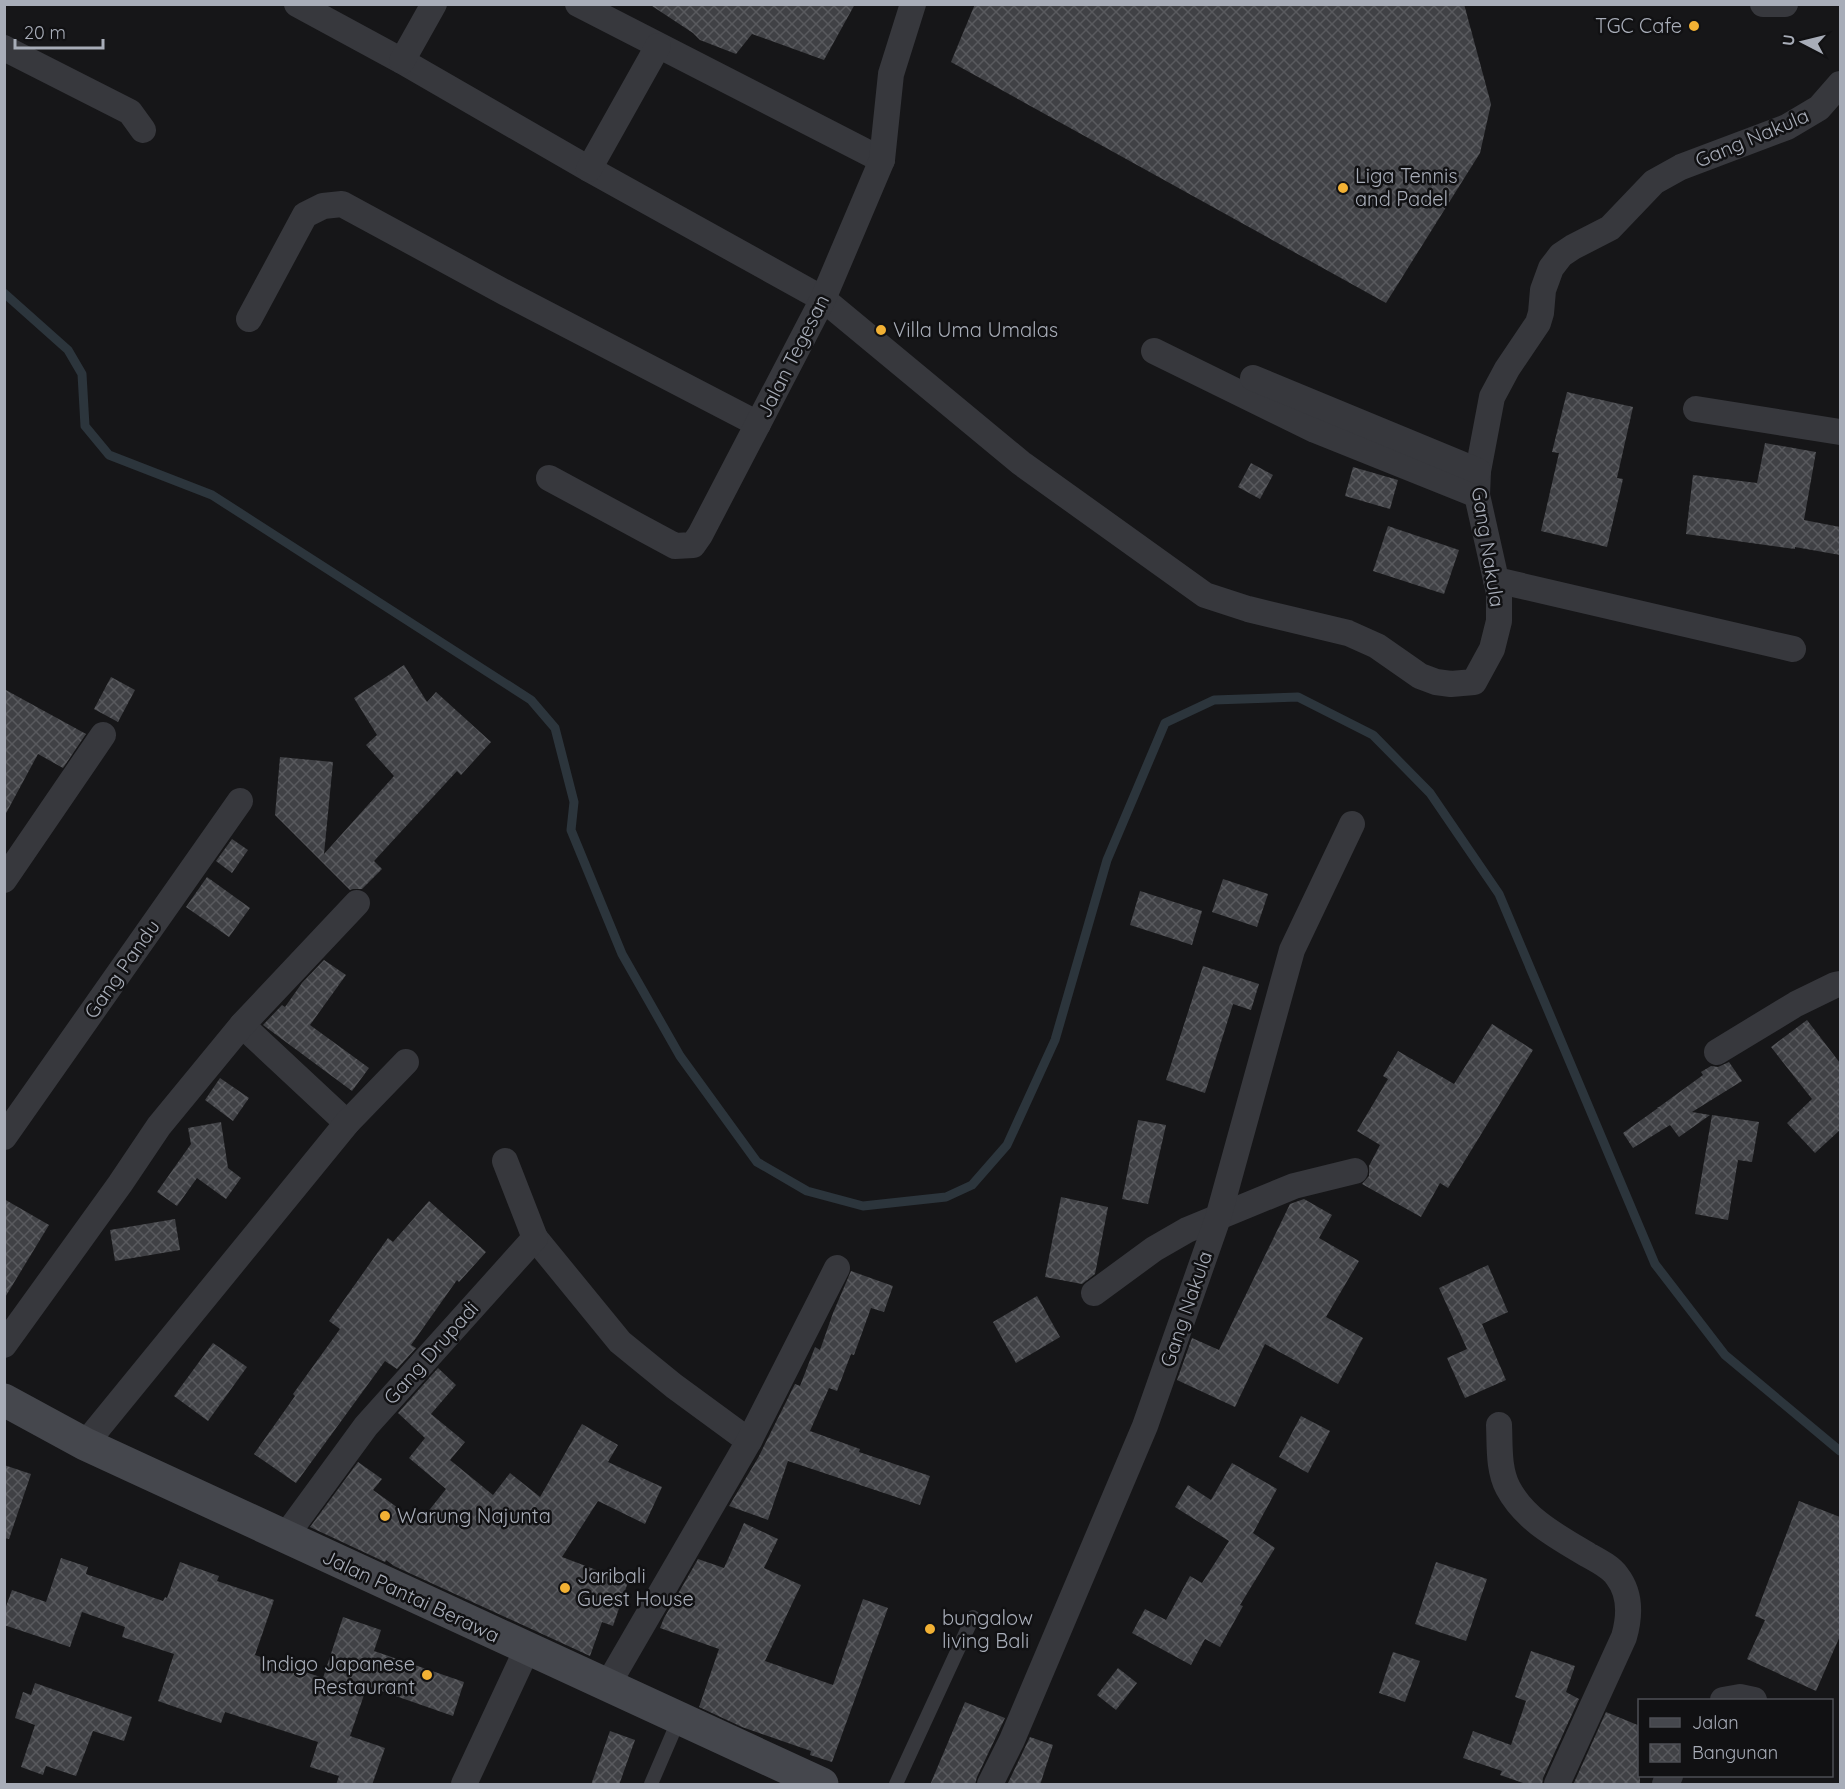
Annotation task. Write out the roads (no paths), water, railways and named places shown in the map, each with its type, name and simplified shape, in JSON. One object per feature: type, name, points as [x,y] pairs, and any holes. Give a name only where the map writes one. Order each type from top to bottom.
[{"type":"street","points":[[297,4],[823,298]]},
{"type":"street","points":[[402,61],[434,4]]},
{"type":"street","name":"Jalan Tegesan","points":[[549,478],[675,546],[693,545],[823,298],[882,160],[891,74],[912,4]]},
{"type":"street","points":[[1763,4],[1785,4]]},
{"type":"street","points":[[591,7],[658,46],[882,160]]},
{"type":"street","points":[[589,169],[658,46]]},
{"type":"street","points":[[4,48],[130,112],[142,130]]},
{"type":"street","name":"Gang Nakula","points":[[823,298],[1021,464],[1205,595],[1248,609],[1348,633],[1377,646],[1420,676],[1436,682],[1451,684],[1474,682],[1492,649],[1499,621],[1499,593],[1478,483],[1492,397],[1506,369],[1538,323],[1543,290],[1551,268],[1561,255],[1610,228],[1654,182],[1682,167],[1787,127],[1819,108],[1840,84]]},
{"type":"street","points":[[249,319],[305,215],[323,206],[342,204],[506,293],[758,424]]},
{"type":"street","points":[[1154,351],[1315,430],[1478,483]]},
{"type":"street","points":[[1253,378],[1478,483]]},
{"type":"street","points":[[1696,409],[1840,432]]},
{"type":"street","points":[[1496,580],[1793,649]]},
{"type":"street","points":[[4,880],[103,735]]},
{"type":"street","name":"Gang Pandu","points":[[4,1137],[240,801]]},
{"type":"street","name":"Gang Nakula","points":[[990,1785],[1012,1740],[1145,1426],[1218,1218],[1292,950],[1352,824]]},
{"type":"street","points":[[4,1345],[159,1126],[242,1025],[357,903]]},
{"type":"street","points":[[1717,1052],[1796,1004],[1840,984]]},
{"type":"street","points":[[242,1025],[346,1123]]},
{"type":"street","points":[[85,1444],[346,1123],[406,1062]]},
{"type":"street","points":[[505,1161],[535,1238],[620,1342],[674,1386],[749,1441]]},
{"type":"street","points":[[1094,1293],[1154,1249],[1187,1230],[1294,1186],[1355,1171]]},
{"type":"street","name":"Gang Drupadi","points":[[284,1538],[366,1426],[535,1238]]},
{"type":"street","points":[[607,1686],[749,1441],[837,1268]]},
{"type":"street","name":"Jalan Pantai Berawa","points":[[4,1400],[85,1444],[284,1538],[822,1785]]},
{"type":"street","points":[[1499,1425],[1502,1468],[1508,1488],[1537,1523],[1617,1574],[1625,1591],[1629,1608],[1624,1637],[1557,1785]]},
{"type":"street","points":[[464,1785],[527,1649]]},
{"type":"street","points":[[1732,1699],[1740,1697],[1747,1699]]},
{"type":"lane","points":[[896,1785],[973,1617]]},
{"type":"lane","points":[[651,1785],[679,1719]]},
{"type":"waterway","points":[[4,293],[68,350],[82,374],[85,426],[109,455],[212,495],[531,700],[555,728],[574,802],[571,830],[622,954],[680,1056],[757,1162],[807,1191],[863,1206],[946,1197],[972,1185],[1007,1145],[1055,1040],[1107,860],[1165,723],[1214,700],[1298,697],[1373,735],[1430,793],[1499,894],[1655,1264],[1725,1355],[1840,1451]]},
{"type":"place","name":"TGC Cafe","points":[[1694,26]]},
{"type":"place","name":"Liga Tennis and Padel","points":[[1343,188]]},
{"type":"place","name":"Villa Uma Umalas","points":[[881,330]]},
{"type":"place","name":"Warung Najunta","points":[[385,1516]]},
{"type":"place","name":"Jaribali Guest House","points":[[565,1588]]},
{"type":"place","name":"bungalow living Bali","points":[[930,1629]]},
{"type":"place","name":"Indigo Japanese Restaurant","points":[[427,1675]]}]
